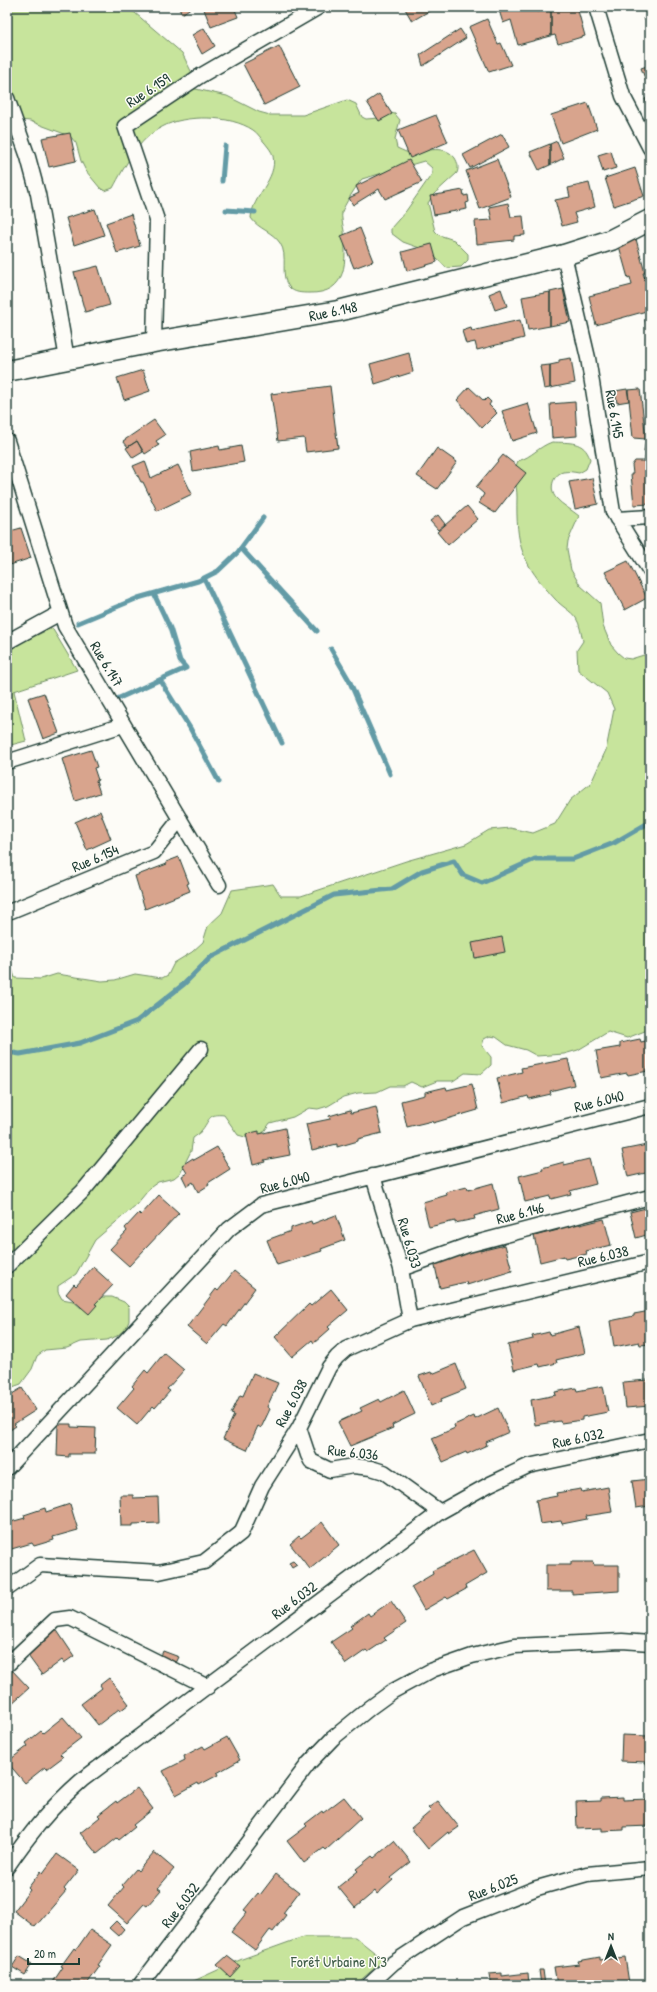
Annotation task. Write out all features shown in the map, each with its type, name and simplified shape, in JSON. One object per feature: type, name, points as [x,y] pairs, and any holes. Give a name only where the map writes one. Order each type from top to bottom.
[{"type":"street","name":"Rue 6.159","points":[[154,342],[157,220],[125,126],[200,76],[319,7]]},
{"type":"street","points":[[596,7],[623,96],[650,148]]},
{"type":"street","points":[[7,98],[28,157],[38,194],[67,360]]},
{"type":"street","name":"Rue 6.148","points":[[7,371],[154,342],[338,311],[564,255],[611,240],[650,220]]},
{"type":"street","name":"Rue 6.145","points":[[564,255],[588,358],[614,512],[650,570]]},
{"type":"street","name":"Rue 6.147","points":[[7,441],[60,613],[77,648],[219,885]]},
{"type":"street","points":[[617,519],[650,517]]},
{"type":"street","points":[[7,642],[60,613]]},
{"type":"street","points":[[7,762],[124,725]]},
{"type":"street","name":"Rue 6.154","points":[[11,912],[154,852],[180,819]]},
{"type":"street","points":[[7,1266],[84,1191],[201,1049]]},
{"type":"street","name":"Rue 6.040","points":[[7,1468],[241,1218],[261,1205],[650,1106]]},
{"type":"street","name":"Rue 6.033","points":[[373,1176],[401,1269],[410,1320]]},
{"type":"street","name":"Rue 6.146","points":[[401,1269],[468,1244],[650,1197]]},
{"type":"street","name":"Rue 6.038","points":[[7,1589],[40,1565],[159,1572],[204,1562],[241,1533],[262,1486],[299,1428],[336,1357],[346,1349],[410,1320],[650,1262]]},
{"type":"street","name":"Rue 6.036","points":[[299,1428],[311,1461],[330,1470],[353,1466],[371,1468],[384,1472],[440,1512]]},
{"type":"street","name":"Rue 6.032","points":[[7,1867],[42,1819],[59,1800],[82,1780],[440,1512],[490,1484],[528,1466],[650,1440]]},
{"type":"street","points":[[7,1665],[54,1620],[70,1618],[208,1687]]},
{"type":"street","name":"Rue 6.032","points":[[140,1985],[309,1763],[333,1738],[393,1691],[432,1670],[472,1656],[515,1646],[622,1641],[650,1644]]},
{"type":"street","name":"Rue 6.025","points":[[369,1985],[393,1963],[462,1917],[537,1888],[587,1874],[650,1868]]},
{"type":"green space","points":[[7,7],[128,7],[182,53],[192,73],[185,81],[187,87],[227,96],[259,112],[270,115],[303,115],[347,100],[356,104],[362,117],[366,119],[379,118],[386,112],[395,114],[400,120],[395,139],[397,148],[406,152],[432,150],[445,151],[450,153],[456,160],[458,167],[457,173],[434,194],[428,203],[435,231],[439,235],[454,240],[468,254],[468,260],[461,267],[447,268],[428,251],[403,242],[391,233],[391,228],[406,211],[432,174],[432,168],[424,161],[362,179],[342,212],[345,253],[342,273],[338,281],[332,288],[322,292],[304,293],[293,290],[286,282],[283,248],[277,239],[257,225],[251,218],[252,210],[272,172],[274,164],[273,156],[270,149],[258,134],[244,125],[233,121],[195,118],[172,123],[162,127],[146,138],[133,154],[113,188],[105,191],[100,188],[86,171],[81,161],[76,143],[70,136],[30,121],[19,120],[7,110]]},
{"type":"green space","points":[[552,442],[570,443],[580,446],[584,448],[590,459],[586,469],[579,473],[563,472],[556,476],[552,487],[556,498],[579,516],[568,541],[567,549],[571,570],[580,585],[600,603],[603,626],[611,645],[618,653],[624,658],[631,659],[650,653],[650,1029],[627,1038],[608,1032],[578,1050],[564,1054],[537,1056],[526,1050],[507,1045],[496,1037],[490,1036],[484,1039],[482,1046],[491,1057],[491,1065],[481,1074],[465,1073],[453,1081],[437,1081],[422,1087],[411,1082],[403,1086],[390,1086],[377,1092],[358,1093],[343,1097],[328,1106],[318,1109],[309,1108],[293,1117],[270,1123],[263,1133],[252,1139],[238,1135],[224,1115],[214,1115],[193,1138],[191,1151],[180,1173],[174,1178],[158,1182],[151,1187],[136,1205],[95,1240],[76,1274],[58,1286],[58,1292],[62,1299],[73,1301],[81,1308],[102,1297],[112,1297],[124,1302],[129,1307],[129,1321],[126,1328],[117,1336],[107,1340],[81,1342],[67,1348],[45,1350],[37,1356],[32,1369],[21,1384],[7,1389],[7,953],[15,978],[41,979],[57,974],[102,981],[115,980],[135,974],[162,978],[168,975],[174,963],[192,952],[203,942],[208,926],[222,913],[232,890],[273,884],[281,896],[301,896],[406,861],[466,844],[489,830],[510,828],[533,833],[555,824],[570,800],[591,783],[606,750],[614,709],[607,693],[578,670],[577,650],[583,641],[577,620],[555,599],[535,574],[523,552],[520,541],[517,514],[516,465],[518,461]]},
{"type":"green space","points":[[52,628],[77,670],[14,691],[26,741],[7,746],[7,649]]},
{"type":"green space","name":"Forêt Urbaine N°3","points":[[303,1937],[355,1937],[384,1960],[355,1985],[185,1985],[242,1959]]},
{"type":"building","points":[[178,7],[192,7],[182,14]]},
{"type":"building","points":[[203,7],[234,7],[238,17],[211,27]]},
{"type":"building","points":[[404,7],[430,7],[431,10],[412,21]]},
{"type":"building","points":[[498,7],[536,7],[538,12],[551,7],[551,36],[518,45],[511,20],[503,23]]},
{"type":"building","points":[[551,7],[577,7],[585,36],[558,44],[555,35],[551,36]]},
{"type":"building","points":[[650,16],[650,31],[644,18]]},
{"type":"building","points":[[487,19],[498,44],[501,43],[511,65],[489,72],[469,27]]},
{"type":"building","points":[[204,28],[215,46],[202,54],[192,35]]},
{"type":"building","points":[[460,29],[466,38],[423,66],[420,55]]},
{"type":"building","points":[[279,46],[300,87],[264,105],[243,64]]},
{"type":"building","points":[[650,65],[650,91],[641,68]]},
{"type":"building","points":[[379,94],[392,114],[379,121],[367,102]]},
{"type":"building","points":[[650,97],[650,115],[645,99]]},
{"type":"building","points":[[588,103],[597,129],[561,143],[551,115]]},
{"type":"building","points":[[436,115],[448,142],[410,158],[398,130]]},
{"type":"building","points":[[70,133],[76,161],[49,167],[42,138]]},
{"type":"building","points":[[502,134],[509,147],[470,168],[463,155]]},
{"type":"building","points":[[557,141],[564,158],[550,165],[550,144]]},
{"type":"building","points":[[550,144],[550,165],[539,170],[530,152]]},
{"type":"building","points":[[611,151],[616,168],[603,172],[598,155]]},
{"type":"building","points":[[497,159],[511,197],[480,209],[466,171]]},
{"type":"building","points":[[409,160],[422,182],[385,199],[379,189],[353,205],[349,198],[359,193],[356,186]]},
{"type":"building","points":[[635,168],[644,196],[614,206],[605,178]]},
{"type":"building","points":[[589,183],[595,207],[574,213],[577,222],[562,226],[555,200],[570,197],[568,188]]},
{"type":"building","points":[[463,190],[464,196],[468,195],[469,202],[466,203],[467,209],[434,215],[430,196]]},
{"type":"building","points":[[508,203],[511,217],[523,216],[525,235],[514,236],[514,240],[477,244],[475,221],[492,220],[489,207]]},
{"type":"building","points":[[95,209],[104,235],[74,245],[66,218]]},
{"type":"building","points":[[131,214],[140,246],[117,253],[106,223]]},
{"type":"building","points":[[360,228],[373,261],[354,268],[341,236]]},
{"type":"building","points":[[636,239],[646,282],[650,281],[650,296],[648,296],[650,310],[596,325],[589,296],[632,285],[630,277],[628,278],[619,246]]},
{"type":"building","points":[[432,244],[437,262],[407,271],[402,252]]},
{"type":"building","points":[[98,266],[110,305],[85,312],[74,272]]},
{"type":"building","points":[[501,289],[507,306],[495,310],[489,294]]},
{"type":"building","points":[[563,289],[570,322],[550,326],[550,292]]},
{"type":"building","points":[[550,292],[550,326],[528,330],[522,297]]},
{"type":"building","points":[[650,319],[650,354],[646,337],[649,336],[645,320]]},
{"type":"building","points":[[520,320],[524,338],[477,350],[475,342],[466,344],[462,331],[471,328],[472,331]]},
{"type":"building","points":[[409,353],[413,372],[375,384],[370,364]]},
{"type":"building","points":[[571,358],[575,383],[550,388],[550,365],[559,363],[559,360]]},
{"type":"building","points":[[550,365],[550,388],[544,389],[540,366]]},
{"type":"building","points":[[143,370],[150,391],[124,400],[117,378]]},
{"type":"building","points":[[330,386],[338,448],[306,452],[304,438],[278,441],[271,394]]},
{"type":"building","points":[[469,387],[484,401],[487,398],[491,402],[489,405],[497,413],[482,428],[457,400]]},
{"type":"building","points":[[627,389],[629,401],[617,403],[615,391]]},
{"type":"building","points":[[640,389],[646,439],[633,438],[628,390]]},
{"type":"building","points":[[575,402],[577,436],[552,438],[550,404]]},
{"type":"building","points":[[528,403],[537,433],[512,441],[502,411]]},
{"type":"building","points":[[154,420],[165,435],[156,441],[159,445],[145,454],[137,441],[128,447],[123,441]]},
{"type":"building","points":[[646,439],[650,439],[650,451],[644,451]]},
{"type":"building","points":[[137,441],[143,452],[133,458],[126,448]]},
{"type":"building","points":[[219,446],[220,450],[241,446],[244,462],[193,471],[190,452]]},
{"type":"building","points":[[437,448],[457,462],[437,489],[417,476]]},
{"type":"building","points":[[503,455],[526,473],[495,513],[479,503],[484,494],[476,487]]},
{"type":"building","points":[[645,457],[650,457],[650,504],[634,505],[631,474],[633,474],[632,465],[635,461],[645,461]]},
{"type":"building","points":[[145,461],[151,478],[178,465],[192,494],[157,511],[143,482],[141,482],[133,466]]},
{"type":"building","points":[[592,478],[598,504],[575,509],[569,482]]},
{"type":"building","points":[[467,506],[478,519],[448,545],[437,532]]},
{"type":"building","points":[[438,515],[445,524],[438,530],[430,521]]},
{"type":"building","points":[[21,528],[31,558],[7,566],[7,532]]},
{"type":"building","points":[[628,561],[647,598],[625,610],[605,572]]},
{"type":"building","points":[[44,693],[59,733],[43,739],[28,698]]},
{"type":"building","points":[[91,750],[97,767],[94,768],[100,793],[75,801],[62,759]]},
{"type":"building","points":[[100,811],[111,839],[87,850],[75,822]]},
{"type":"building","points":[[179,857],[189,883],[187,884],[190,891],[145,909],[135,876],[167,864],[166,862]]},
{"type":"building","points":[[502,937],[505,952],[475,958],[472,943]]},
{"type":"building","points":[[640,1039],[641,1042],[650,1040],[650,1067],[647,1068],[648,1071],[601,1078],[596,1051],[620,1047],[620,1043]]},
{"type":"building","points":[[568,1059],[574,1085],[550,1091],[551,1094],[529,1099],[528,1096],[503,1103],[497,1078],[522,1072],[521,1068]]},
{"type":"building","points":[[472,1084],[478,1110],[433,1123],[432,1121],[407,1127],[401,1101],[425,1095],[425,1092],[446,1087],[447,1090]]},
{"type":"building","points":[[376,1107],[382,1133],[358,1139],[358,1141],[337,1147],[337,1144],[312,1150],[306,1124],[330,1119],[329,1116],[350,1110],[351,1113]]},
{"type":"building","points":[[285,1128],[290,1155],[264,1160],[265,1162],[253,1165],[246,1134],[259,1131],[259,1134]]},
{"type":"building","points":[[650,1141],[650,1172],[628,1177],[622,1150],[647,1145],[646,1142]]},
{"type":"building","points":[[217,1147],[230,1169],[208,1183],[209,1185],[198,1192],[193,1182],[187,1186],[182,1176],[187,1173],[182,1165]]},
{"type":"building","points":[[589,1159],[596,1184],[570,1191],[571,1194],[551,1199],[550,1196],[525,1202],[519,1176],[543,1170],[542,1168],[564,1162],[564,1165]]},
{"type":"building","points":[[493,1183],[499,1209],[474,1216],[475,1219],[455,1223],[455,1221],[429,1227],[423,1202],[447,1195],[446,1192],[467,1187],[468,1190]]},
{"type":"building","points":[[159,1195],[179,1213],[129,1266],[110,1249],[127,1231],[125,1228],[139,1213],[141,1215]]},
{"type":"building","points":[[650,1207],[650,1234],[636,1238],[630,1212]]},
{"type":"building","points":[[336,1215],[345,1240],[321,1249],[322,1251],[277,1265],[267,1240],[291,1231],[291,1228],[311,1221],[312,1224]]},
{"type":"building","points":[[604,1219],[611,1245],[586,1251],[587,1254],[565,1259],[564,1256],[540,1262],[534,1236],[558,1230],[558,1227],[579,1222],[580,1225]]},
{"type":"building","points":[[505,1245],[512,1271],[467,1285],[466,1282],[440,1288],[434,1262],[459,1256],[459,1253],[479,1248],[480,1251]]},
{"type":"building","points":[[93,1267],[113,1285],[95,1304],[97,1305],[89,1314],[66,1294],[74,1284],[76,1286]]},
{"type":"building","points":[[234,1271],[255,1288],[227,1326],[224,1324],[207,1344],[187,1327],[216,1289],[218,1291]]},
{"type":"building","points":[[331,1289],[348,1310],[328,1327],[330,1329],[314,1343],[312,1340],[292,1357],[275,1337],[309,1304],[311,1306]]},
{"type":"building","points":[[650,1311],[650,1344],[640,1345],[639,1342],[614,1347],[610,1321]]},
{"type":"building","points":[[579,1327],[585,1353],[556,1360],[557,1363],[540,1367],[539,1364],[514,1370],[508,1345],[533,1339],[532,1336],[549,1332],[550,1335]]},
{"type":"building","points":[[164,1353],[184,1370],[167,1389],[170,1391],[155,1408],[153,1406],[137,1425],[117,1408],[134,1388],[132,1386],[145,1370],[148,1373]]},
{"type":"building","points":[[456,1364],[466,1389],[441,1399],[442,1401],[431,1406],[419,1376],[431,1372],[432,1374]]},
{"type":"building","points":[[253,1373],[278,1383],[267,1407],[270,1409],[261,1428],[258,1426],[247,1450],[223,1439],[234,1415],[231,1414],[240,1395],[243,1396]]},
{"type":"building","points":[[648,1376],[650,1376],[650,1406],[626,1408],[623,1382],[648,1380]]},
{"type":"building","points":[[603,1386],[608,1412],[582,1417],[582,1420],[561,1423],[560,1421],[535,1425],[531,1400],[556,1395],[555,1392],[576,1388],[577,1391]]},
{"type":"building","points":[[22,1388],[36,1410],[14,1424],[16,1426],[7,1432],[7,1397]]},
{"type":"building","points":[[404,1390],[415,1414],[392,1425],[393,1428],[350,1446],[338,1422],[362,1411],[360,1408],[379,1399],[381,1402]]},
{"type":"building","points":[[498,1408],[509,1432],[486,1442],[487,1445],[443,1462],[432,1438],[455,1428],[454,1425],[474,1416],[475,1419]]},
{"type":"building","points":[[58,1424],[71,1424],[71,1427],[96,1428],[95,1454],[69,1454],[69,1457],[57,1456]]},
{"type":"building","points":[[650,1479],[650,1506],[636,1508],[632,1481]]},
{"type":"building","points":[[608,1487],[612,1512],[586,1516],[587,1519],[562,1524],[561,1521],[540,1524],[536,1500],[557,1496],[556,1493],[581,1489],[582,1492]]},
{"type":"building","points":[[120,1495],[133,1495],[133,1498],[158,1497],[159,1523],[121,1526]]},
{"type":"building","points":[[70,1504],[78,1530],[53,1537],[54,1540],[34,1546],[32,1543],[8,1550],[7,1523],[25,1518],[24,1515],[45,1508],[46,1512]]},
{"type":"building","points":[[322,1522],[339,1545],[310,1569],[290,1544],[299,1536],[301,1538]]},
{"type":"building","points":[[474,1550],[487,1573],[465,1586],[466,1589],[448,1599],[446,1597],[424,1610],[411,1587],[433,1574],[432,1571]]},
{"type":"building","points":[[293,1561],[297,1565],[292,1568],[289,1563]]},
{"type":"building","points":[[571,1562],[593,1562],[594,1565],[619,1565],[619,1591],[572,1594],[572,1591],[546,1591],[546,1565],[571,1565]]},
{"type":"building","points":[[391,1601],[406,1623],[384,1638],[386,1640],[368,1652],[366,1650],[346,1664],[331,1642],[352,1628],[350,1626],[368,1613],[370,1616]]},
{"type":"building","points":[[56,1629],[74,1656],[64,1663],[62,1660],[42,1675],[26,1653],[47,1638],[45,1636]]},
{"type":"building","points":[[163,1651],[179,1657],[174,1667],[159,1661]]},
{"type":"building","points":[[10,1668],[29,1688],[10,1705],[12,1707],[7,1712],[7,1671]]},
{"type":"building","points":[[109,1678],[129,1704],[120,1711],[119,1709],[98,1725],[81,1704],[102,1688],[100,1685]]},
{"type":"building","points":[[63,1717],[81,1738],[60,1754],[63,1757],[47,1769],[45,1767],[25,1783],[7,1762],[28,1746],[26,1743],[41,1731],[43,1733]]},
{"type":"building","points":[[648,1732],[650,1732],[650,1765],[646,1765],[646,1762],[621,1761],[622,1735],[648,1736]]},
{"type":"building","points":[[227,1737],[240,1760],[217,1773],[218,1775],[199,1785],[198,1783],[176,1795],[163,1771],[185,1760],[184,1756],[203,1746],[205,1749]]},
{"type":"building","points":[[137,1788],[153,1809],[133,1825],[135,1827],[119,1840],[117,1838],[97,1854],[80,1833],[100,1817],[98,1815],[116,1801],[117,1803]]},
{"type":"building","points":[[344,1797],[361,1818],[326,1850],[324,1848],[304,1863],[287,1841],[307,1826],[305,1824],[322,1811],[323,1813]]},
{"type":"building","points":[[623,1797],[623,1800],[649,1799],[650,1826],[624,1827],[624,1830],[602,1831],[602,1828],[577,1829],[576,1802],[601,1801],[601,1798]]},
{"type":"building","points":[[438,1801],[459,1827],[449,1834],[448,1832],[428,1849],[411,1828],[431,1811],[428,1808]]},
{"type":"building","points":[[394,1841],[411,1862],[391,1878],[393,1880],[377,1894],[375,1891],[355,1908],[338,1887],[358,1871],[356,1869],[372,1856],[374,1858]]},
{"type":"building","points":[[154,1852],[174,1869],[158,1888],[161,1890],[147,1906],[144,1904],[127,1923],[108,1906],[124,1887],[122,1885],[136,1869],[138,1871]]},
{"type":"building","points":[[57,1854],[79,1870],[64,1889],[66,1891],[35,1927],[14,1911],[30,1890],[28,1888],[41,1871],[43,1873]]},
{"type":"building","points":[[276,1874],[299,1892],[283,1913],[286,1915],[273,1932],[270,1930],[255,1950],[231,1932],[247,1912],[244,1910],[258,1893],[260,1895]]},
{"type":"building","points":[[116,1921],[124,1929],[118,1936],[109,1928]]},
{"type":"building","points":[[90,1930],[112,1945],[98,1965],[100,1966],[87,1984],[85,1982],[84,1985],[51,1985],[63,1967],[61,1966],[74,1948],[76,1950]]},
{"type":"building","points":[[19,1956],[32,1964],[25,1975],[12,1967]]},
{"type":"building","points":[[227,1956],[240,1966],[230,1977],[217,1965]]},
{"type":"building","points":[[600,1957],[600,1960],[625,1957],[629,1983],[614,1985],[557,1985],[554,1967],[579,1964],[578,1961]]},
{"type":"building","points":[[539,1970],[543,1970],[545,1985],[541,1985]]},
{"type":"building","points":[[502,1973],[502,1976],[528,1973],[529,1985],[491,1985],[489,1974]]},
{"type":"waterway","points":[[222,181],[225,146]]},
{"type":"waterway","points":[[226,210],[255,212]]},
{"type":"waterway","points":[[78,623],[138,598],[198,581],[218,571],[238,552],[263,518]]},
{"type":"waterway","points":[[241,548],[317,631]]},
{"type":"waterway","points":[[204,578],[282,743]]},
{"type":"waterway","points":[[117,699],[186,668],[180,661],[170,628],[154,594]]},
{"type":"waterway","points":[[331,649],[349,680],[390,774]]},
{"type":"waterway","points":[[160,680],[190,728],[219,782]]},
{"type":"waterway","points":[[7,1052],[20,1054],[80,1043],[137,1021],[184,984],[211,957],[334,895],[392,889],[422,871],[454,861],[463,875],[482,883],[535,859],[573,859],[614,843],[650,822]]}]
